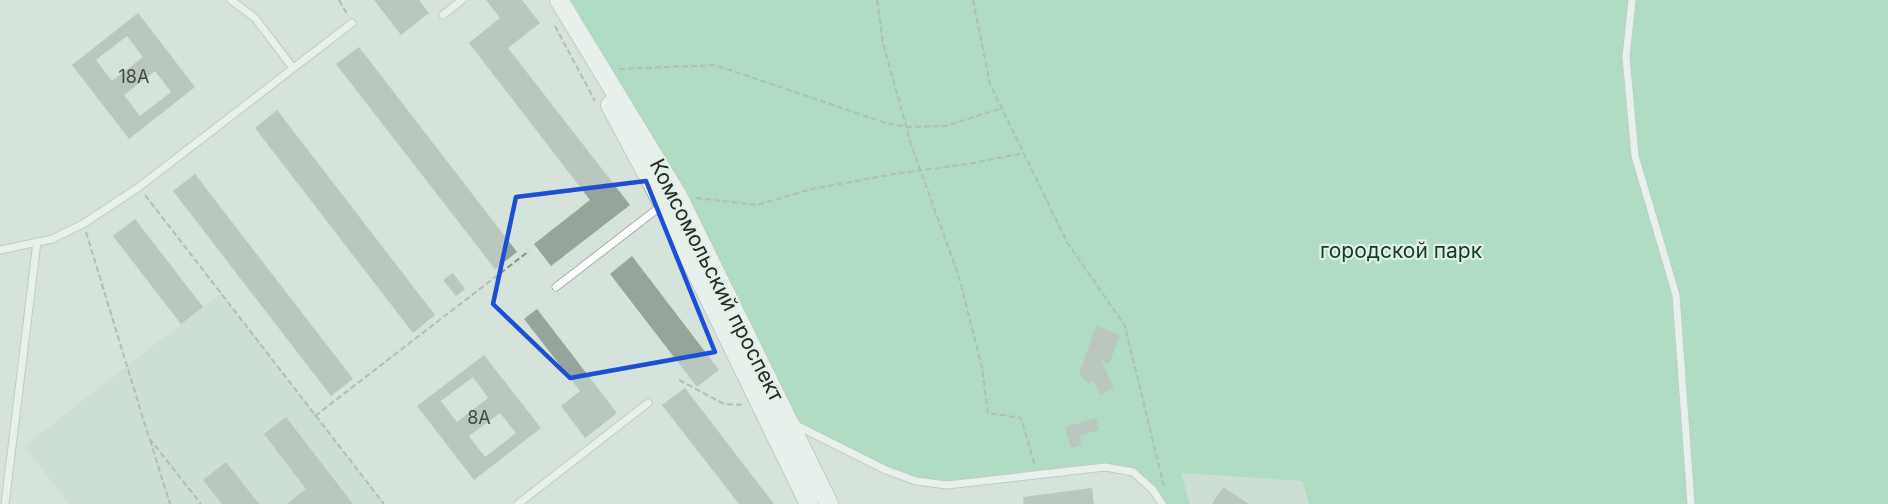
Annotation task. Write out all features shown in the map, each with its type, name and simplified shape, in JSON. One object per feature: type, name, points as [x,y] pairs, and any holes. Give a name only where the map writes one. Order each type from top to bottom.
[{"type":"street","name":"Комсомольский проспект","points":[[554,0],[670,200],[809,504]]},
{"type":"street","name":"Комсомольский проспект","points":[[559,0],[602,70],[789,422],[829,504]]},
{"type":"lane","points":[[231,0],[255,18],[293,68]]},
{"type":"lane","points":[[443,15],[462,0]]},
{"type":"lane","points":[[1632,0],[1626,57],[1635,156],[1676,295],[1691,504]]},
{"type":"lane","points":[[0,250],[52,239],[83,224],[139,188],[352,23]]},
{"type":"lane","points":[[556,287],[670,200]]},
{"type":"lane","points":[[5,504],[37,242]]},
{"type":"lane","points":[[518,504],[648,404]]},
{"type":"lane","points":[[789,422],[886,470],[916,481],[947,485],[1105,467],[1133,472],[1153,490],[1162,504]]},
{"type":"path","points":[[339,0],[352,23]]},
{"type":"path","points":[[877,0],[883,43],[893,82],[959,278],[982,368],[988,413],[1021,418],[1038,474]]},
{"type":"path","points":[[973,0],[990,84],[1067,242],[1125,326],[1165,493]]},
{"type":"path","points":[[602,70],[714,65],[886,123],[907,127],[946,126],[1002,108]]},
{"type":"path","points":[[670,200],[757,205],[812,189],[1024,153]]},
{"type":"path","points":[[139,188],[384,504]]},
{"type":"path","points":[[83,224],[170,504]]},
{"type":"path","points":[[315,416],[529,251]]},
{"type":"path","points":[[679,380],[724,405],[748,405]]},
{"type":"path","points":[[149,438],[201,504]]},
{"type":"highlighted area","points":[[646,181],[715,352],[570,378],[493,304],[516,197]]},
{"type":"shaded area","points":[[221,293],[384,504],[69,504],[24,446]]},
{"type":"shaded area","points":[[1181,473],[1302,481],[1309,504],[1190,504]]},
{"type":"green space","name":"городской парк","points":[[559,0],[1888,0],[1888,504],[1309,504],[1302,481],[1181,473],[1190,504],[1162,504],[1133,472],[1105,467],[947,485],[916,481],[789,422]]},
{"type":"building","points":[[374,0],[419,0],[429,13],[401,35]]},
{"type":"building","points":[[486,0],[522,0],[540,23],[508,48],[630,205],[551,266],[534,244],[590,200],[469,43],[500,18]]},
{"type":"building","points":[[138,13],[195,87],[129,139],[72,65]],"holes":[[[127,36],[143,57],[112,81],[96,60]],[[155,71],[171,92],[140,116],[124,95]]]},
{"type":"building","points":[[359,47],[517,252],[495,269],[336,64]]},
{"type":"building","points":[[277,110],[435,315],[413,333],[255,128]]},
{"type":"building","points":[[195,174],[353,379],[331,396],[173,191]]},
{"type":"building","points":[[135,219],[203,307],[181,324],[113,236]]},
{"type":"building","points":[[632,256],[719,370],[697,387],[610,274]]},
{"type":"building","points":[[453,273],[465,289],[456,296],[443,280]]},
{"type":"building","points":[[537,309],[617,413],[585,438],[561,406],[580,391],[524,319]]},
{"type":"building","points":[[1096,326],[1120,335],[1109,364],[1101,360],[1114,388],[1100,395],[1093,380],[1089,384],[1079,374]]},
{"type":"building","points":[[484,355],[541,428],[474,480],[417,406]],"holes":[[[473,377],[488,398],[457,422],[441,401]],[[500,413],[516,433],[485,457],[469,436]]]},
{"type":"building","points":[[685,388],[774,504],[739,504],[662,405]]},
{"type":"building","points":[[286,417],[353,504],[287,504],[306,489],[264,434]]},
{"type":"building","points":[[1096,418],[1099,430],[1079,436],[1082,445],[1071,448],[1065,427]]},
{"type":"building","points":[[226,462],[259,504],[222,504],[203,480]]},
{"type":"building","points":[[1223,487],[1249,504],[1212,504]]},
{"type":"building","points":[[1092,488],[1094,504],[1024,504],[1023,497]]}]
